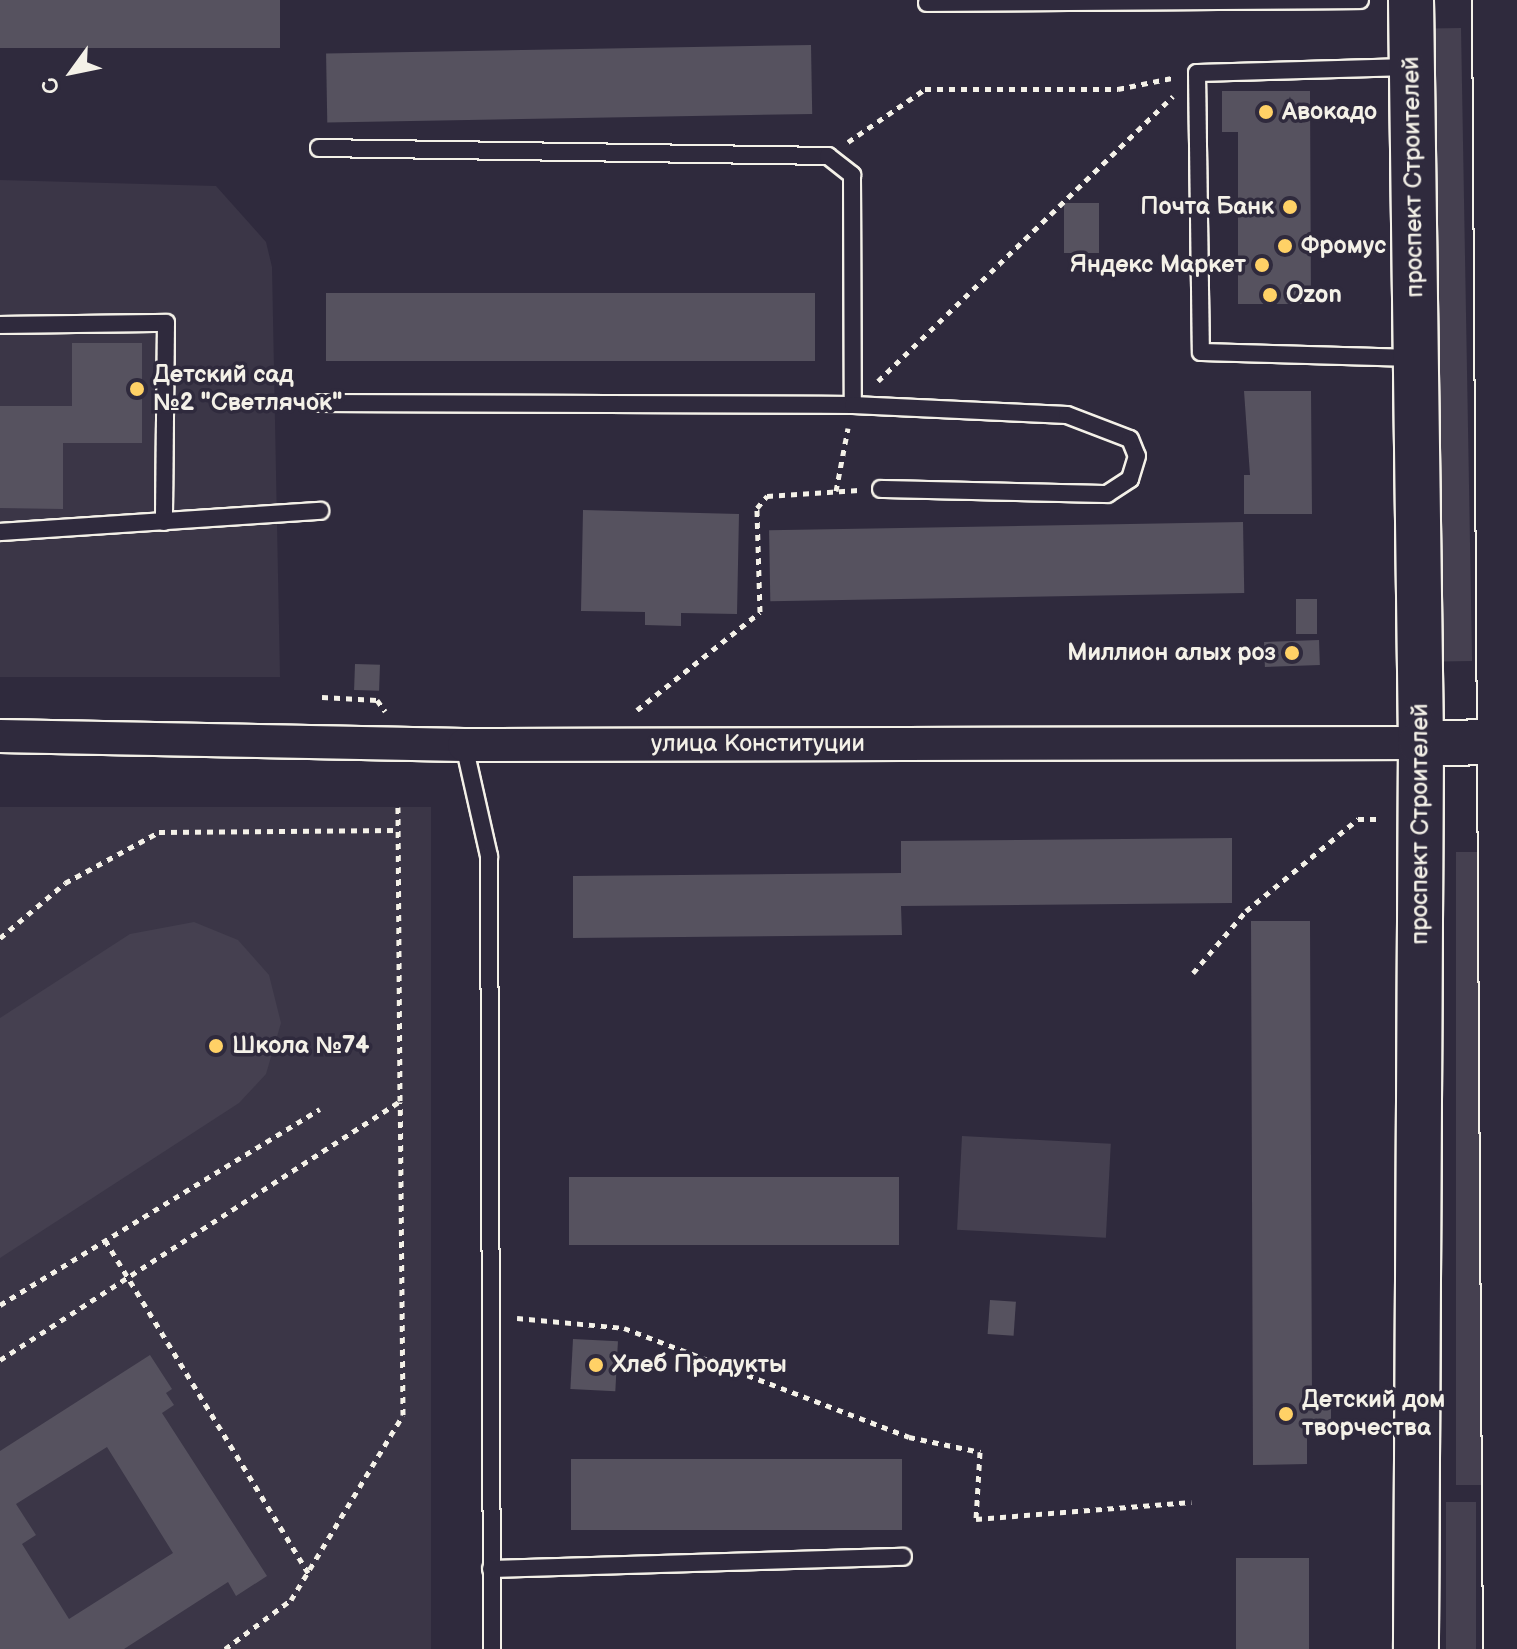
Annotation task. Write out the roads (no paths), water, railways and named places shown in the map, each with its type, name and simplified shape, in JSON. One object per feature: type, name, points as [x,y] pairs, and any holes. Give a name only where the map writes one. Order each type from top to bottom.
[{"type":"street","name":"проспект Строителей","points":[[1411,0],[1421,743],[1416,1649]]},
{"type":"street","points":[[1495,0],[1509,412],[1512,1503],[1506,1649]]},
{"type":"street","name":"улица Конституции","points":[[0,736],[464,745],[1511,742]]},
{"type":"lane","points":[[927,3],[1373,0]]},
{"type":"lane","points":[[1412,67],[1197,73],[1201,352],[1416,358]]},
{"type":"lane","points":[[319,148],[828,156],[852,175],[853,405]]},
{"type":"lane","points":[[0,325],[166,323],[164,522]]},
{"type":"lane","points":[[320,403],[853,405],[1067,415],[1130,439],[1137,456],[1130,479],[1107,494],[881,489]]},
{"type":"lane","points":[[0,532],[320,511]]},
{"type":"lane","points":[[464,745],[489,856],[492,1649]]},
{"type":"lane","points":[[491,1569],[903,1557]]},
{"type":"place","name":"Авокадо","points":[[1266,112]]},
{"type":"place","name":"Почта Банк","points":[[1290,207]]},
{"type":"place","name":"Фромус","points":[[1285,246]]},
{"type":"place","name":"Яндекс Маркет","points":[[1262,265]]},
{"type":"place","name":"Ozon","points":[[1270,295]]},
{"type":"place","name":"Детский сад №2 \"Светлячок\"","points":[[137,389]]},
{"type":"place","name":"Миллион алых роз","points":[[1292,653]]},
{"type":"place","name":"Школа №74","points":[[216,1046]]},
{"type":"place","name":"Хлеб Продукты","points":[[596,1365]]},
{"type":"place","name":"Детский дом творчества","points":[[1286,1414]]}]
